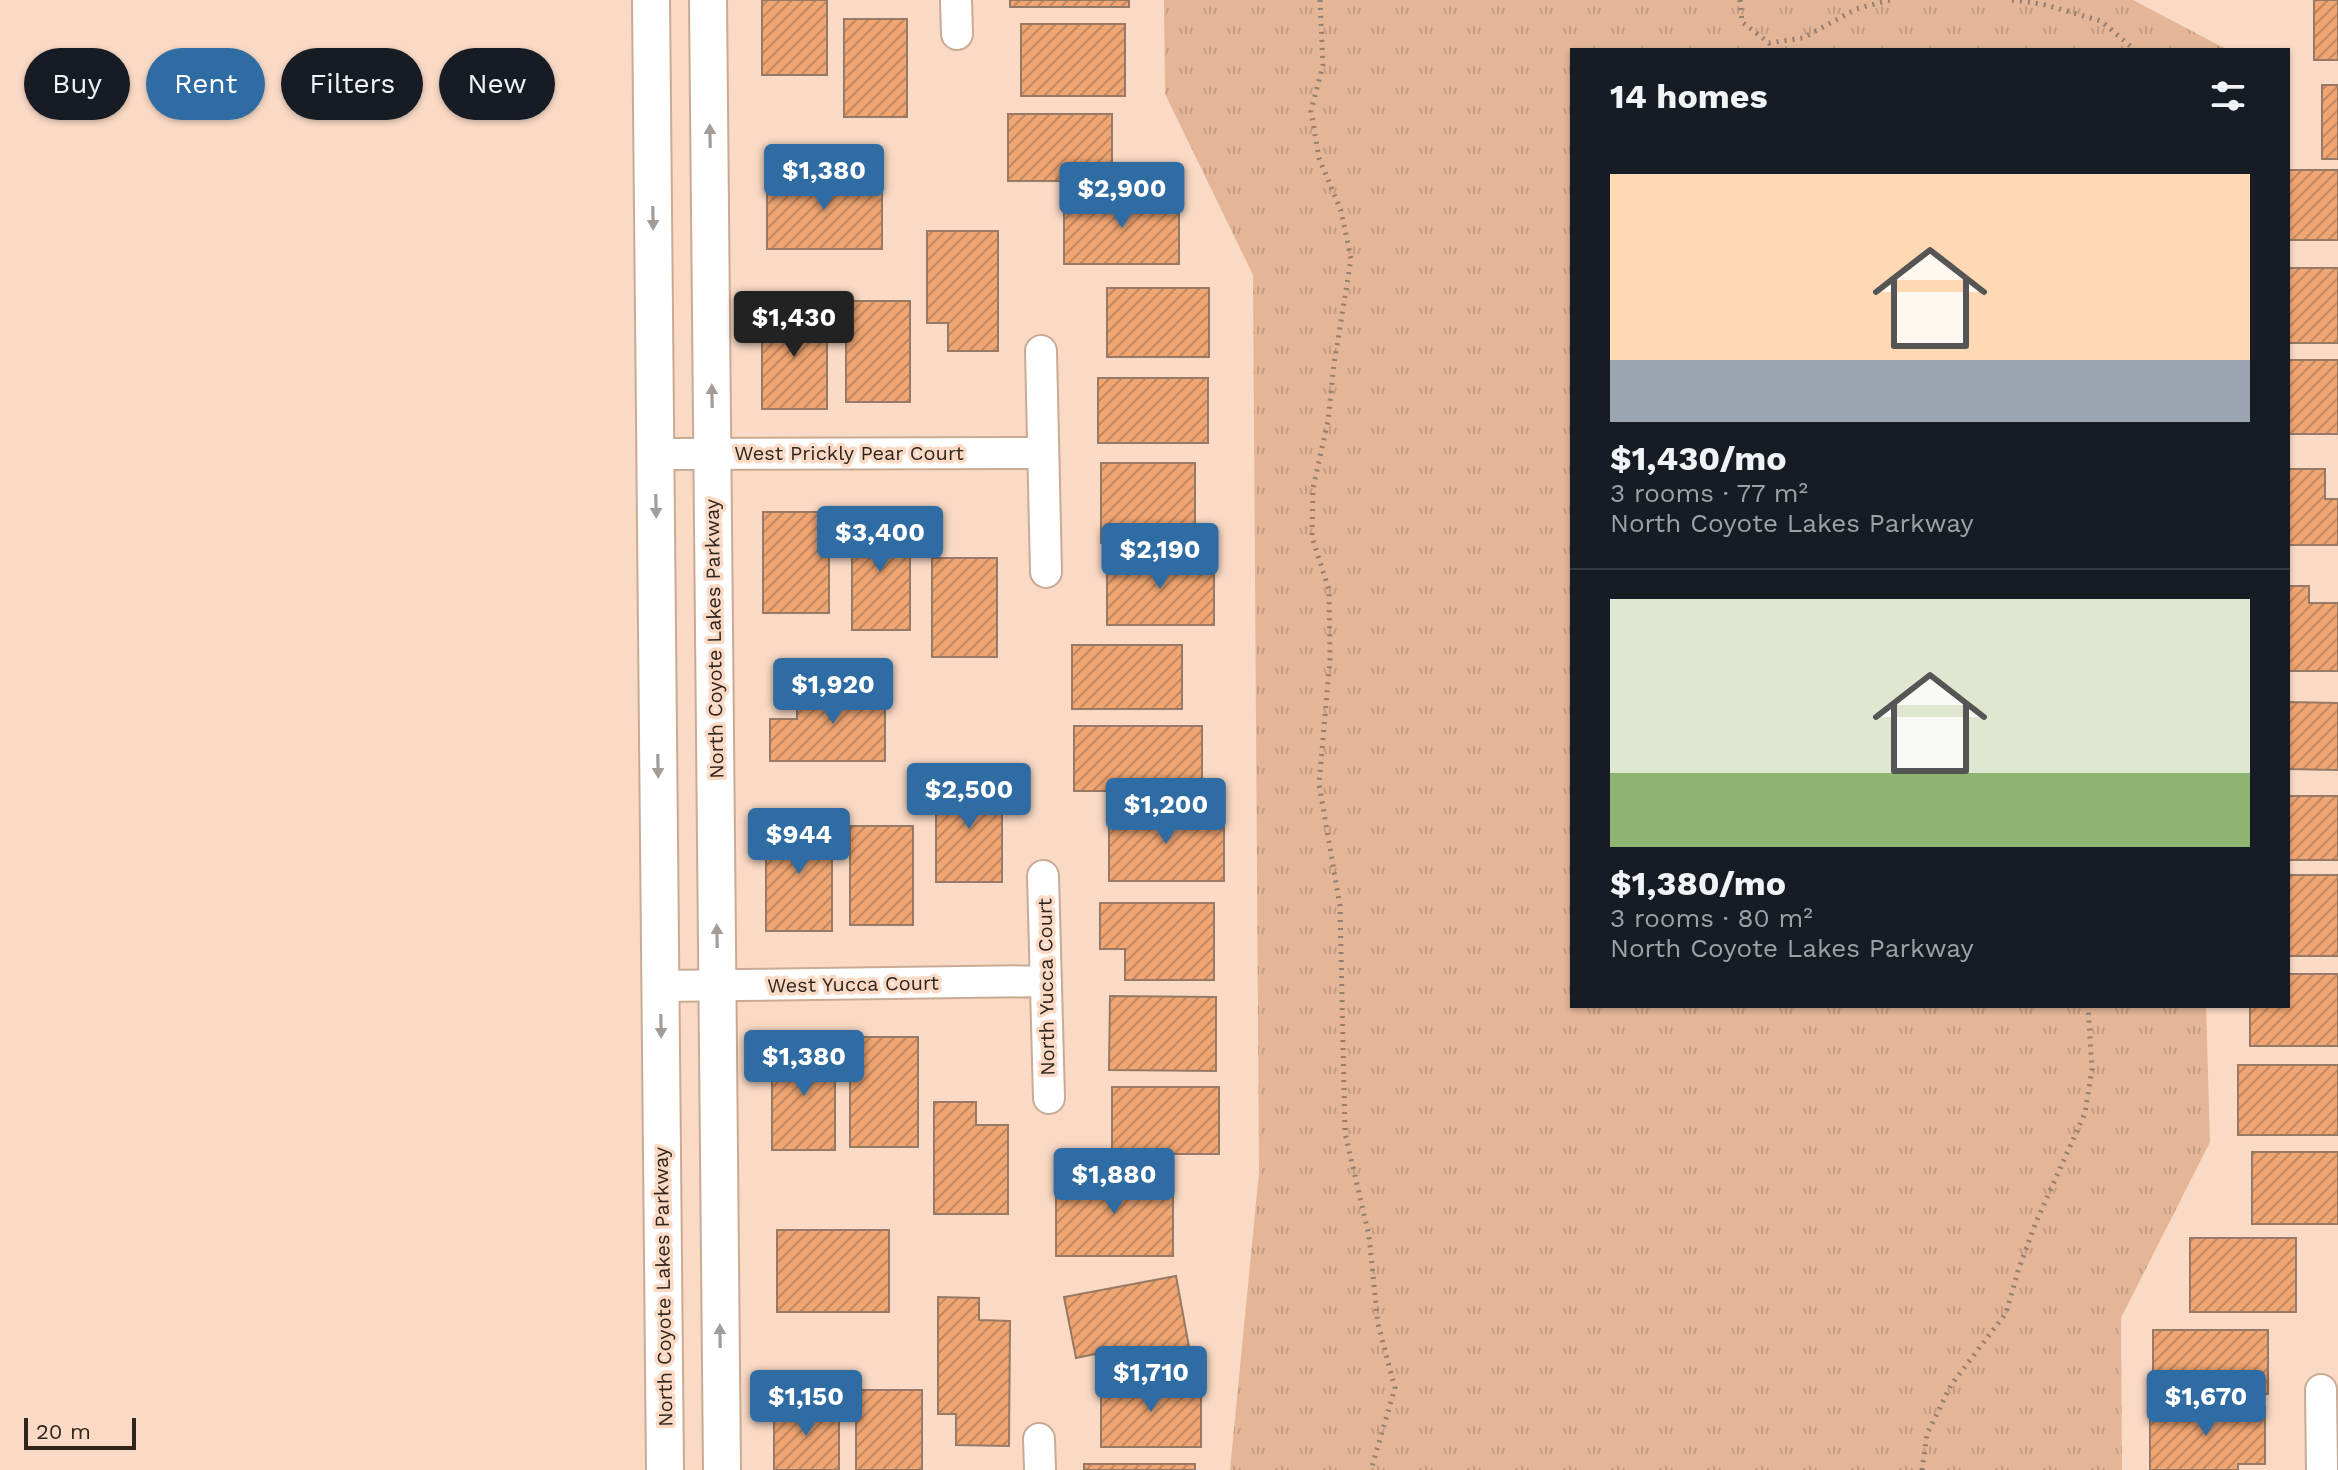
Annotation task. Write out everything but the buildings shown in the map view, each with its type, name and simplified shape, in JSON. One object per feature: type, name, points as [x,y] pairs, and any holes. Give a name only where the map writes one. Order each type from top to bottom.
[{"type":"street","name":"North Coyote Lakes Parkway","points":[[651,0],[665,1470]]},
{"type":"street","name":"North Coyote Lakes Parkway","points":[[708,0],[722,1470]]},
{"type":"street","points":[[956,0],[957,34]]},
{"type":"street","points":[[1041,351],[1046,572]]},
{"type":"street","name":"West Prickly Pear Court","points":[[655,454],[1043,453]]},
{"type":"street","name":"North Yucca Court","points":[[1043,876],[1049,1098]]},
{"type":"street","name":"West Yucca Court","points":[[660,986],[1046,981]]},
{"type":"street","points":[[2321,1390],[2322,1470]]},
{"type":"street","points":[[1039,1439],[1040,1470]]},
{"type":"path","points":[[1320,0],[1323,65],[1311,111],[1319,158],[1341,211],[1351,259],[1328,421],[1313,488],[1312,537],[1329,590],[1330,659],[1319,784],[1340,906],[1345,1133],[1367,1225],[1378,1324],[1395,1388],[1371,1470]]},
{"type":"path","points":[[1740,0],[1742,22],[1769,43],[1803,38],[1856,9],[1890,0]]},
{"type":"path","points":[[2012,0],[2042,4],[2101,21],[2133,48]]},
{"type":"path","points":[[1922,1470],[1927,1434],[1951,1385],[2006,1313],[2036,1222],[2085,1113],[2092,1069],[2088,1008]]},
{"type":"green space","points":[[1164,0],[2133,0],[2224,48],[1570,48],[1570,1008],[2206,1008],[2210,1142],[2121,1318],[2122,1470],[1230,1470],[1259,1172],[1253,275],[1165,94]]}]
